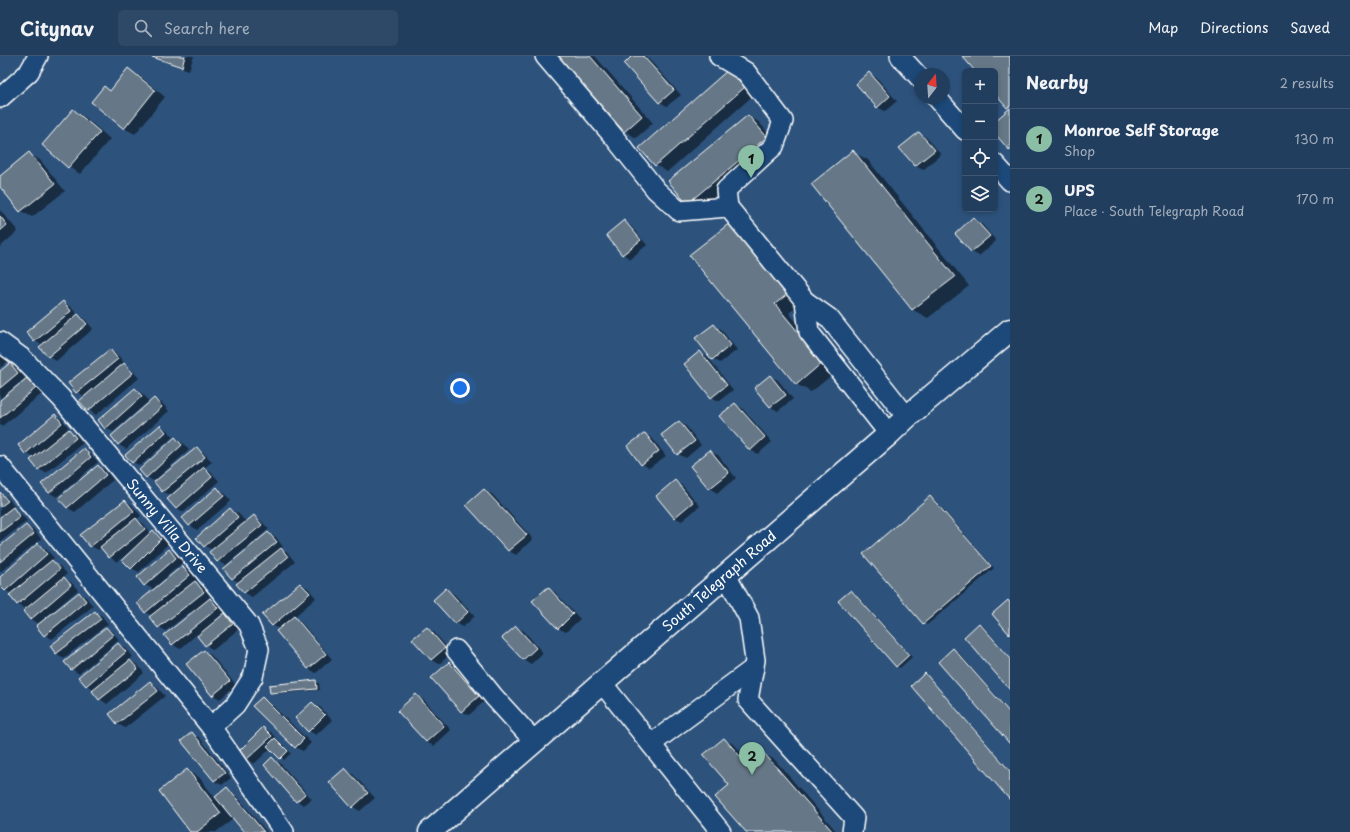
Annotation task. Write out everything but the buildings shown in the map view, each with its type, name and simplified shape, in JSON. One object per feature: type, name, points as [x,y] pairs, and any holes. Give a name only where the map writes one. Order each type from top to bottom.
[{"type":"main road","name":"South Telegraph Road","points":[[430,832],[907,417],[1010,330]]},
{"type":"street","points":[[0,98],[30,72],[38,56]]},
{"type":"street","points":[[545,56],[614,137],[656,190],[679,211],[728,207]]},
{"type":"street","points":[[719,56],[746,72],[783,122],[774,146],[726,190],[728,207],[805,302],[829,318],[907,417]]},
{"type":"street","points":[[900,56],[914,71]]},
{"type":"street","points":[[942,104],[962,127]]},
{"type":"street","points":[[998,167],[1010,181]]},
{"type":"street","points":[[805,302],[809,332],[889,434]]},
{"type":"street","name":"Sunny Villa Drive","points":[[0,342],[22,358],[61,398],[249,626],[258,649],[253,677],[235,705],[211,727]]},
{"type":"street","points":[[0,466],[211,727],[284,832]]},
{"type":"street","points":[[726,576],[749,618],[755,660],[748,700],[854,818],[852,832]]},
{"type":"street","points":[[456,650],[494,697],[534,741]]},
{"type":"street","points":[[651,744],[754,668]]},
{"type":"street","points":[[602,683],[720,832]]},
{"type":"place","name":"Monroe Self Storage","points":[[751,178]]},
{"type":"place","name":"UPS","points":[[752,775]]}]
